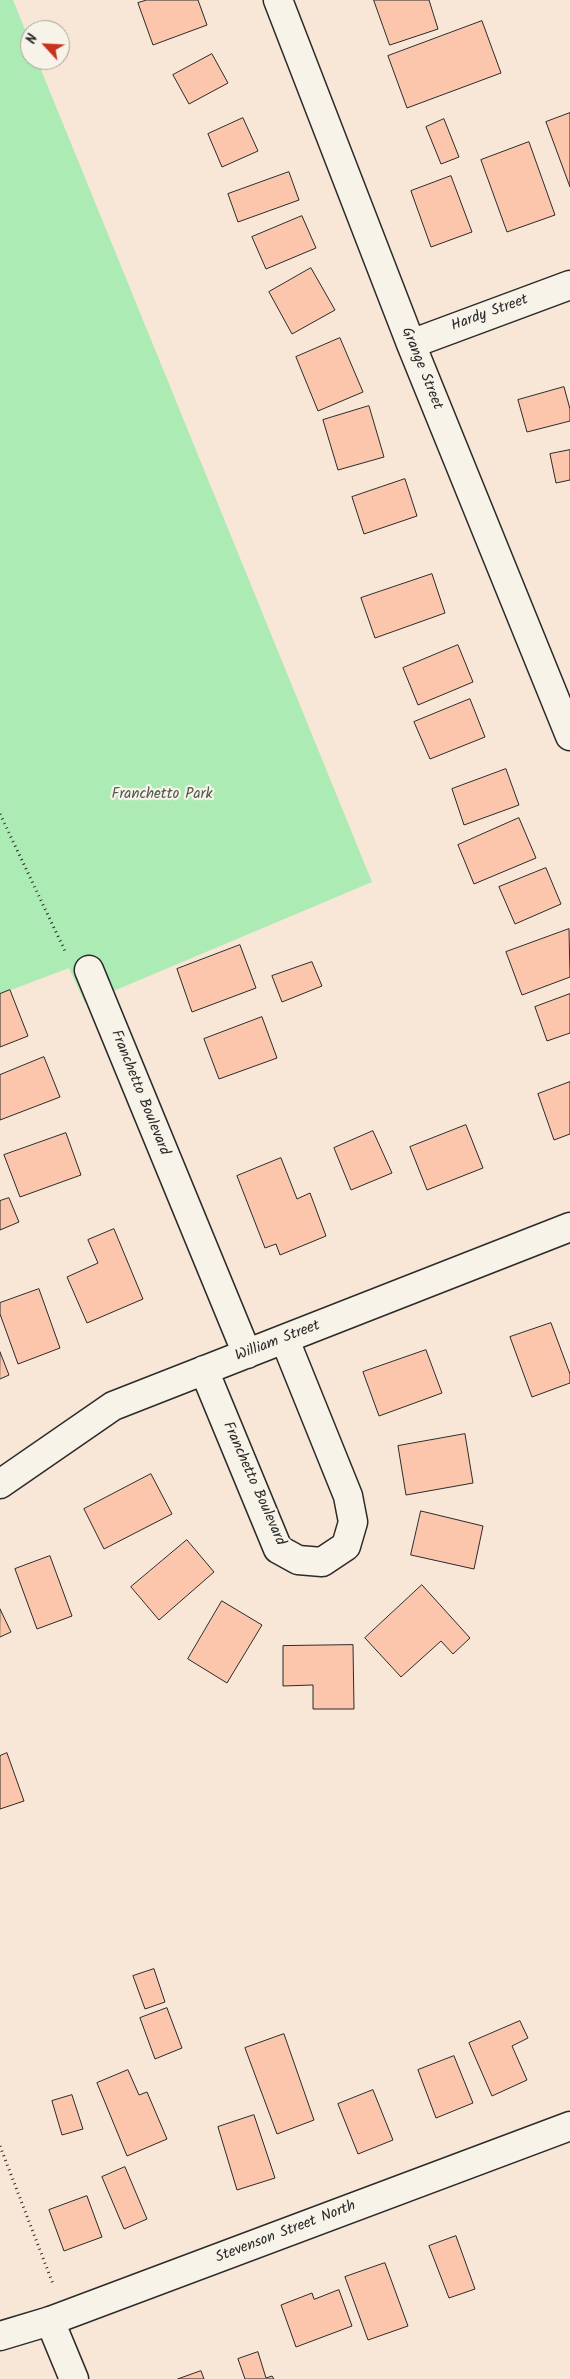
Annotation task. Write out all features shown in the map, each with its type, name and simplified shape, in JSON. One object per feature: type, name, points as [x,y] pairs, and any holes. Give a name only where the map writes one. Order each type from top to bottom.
[{"type":"street","name":"Grange Street","points":[[278,0],[411,344],[570,736]]},
{"type":"street","name":"Hardy Street","points":[[411,344],[570,285]]},
{"type":"street","name":"Franchetto Boulevard","points":[[89,970],[247,1354]]},
{"type":"street","name":"William Street","points":[[0,1484],[113,1406],[570,1227]]},
{"type":"street","name":"Franchetto Boulevard","points":[[204,1370],[278,1549],[298,1560],[322,1562],[346,1546],[353,1522],[348,1496],[284,1340]]},
{"type":"street","name":"Stevenson Street North","points":[[0,2336],[50,2321],[570,2126]]},
{"type":"street","points":[[50,2321],[74,2379]]},
{"type":"path","points":[[0,814],[69,959],[89,970]]},
{"type":"path","points":[[0,2146],[53,2284]]},
{"type":"green space","name":"Franchetto Park","points":[[0,0],[13,0],[21,20],[20,70],[41,70],[372,882],[85,1003],[69,968],[0,994]]},
{"type":"building","points":[[147,0],[198,0],[207,25],[153,45],[138,3]]},
{"type":"building","points":[[374,0],[429,0],[438,29],[390,45]]},
{"type":"building","points":[[482,21],[501,73],[407,108],[388,56]]},
{"type":"building","points":[[212,54],[228,83],[189,104],[173,75]]},
{"type":"building","points":[[570,113],[570,187],[546,122]]},
{"type":"building","points":[[243,118],[258,151],[222,167],[208,134]]},
{"type":"building","points":[[444,119],[459,157],[441,164],[426,127]]},
{"type":"building","points":[[529,142],[555,215],[507,232],[481,160]]},
{"type":"building","points":[[289,172],[299,200],[238,222],[228,194]]},
{"type":"building","points":[[451,176],[472,232],[431,247],[411,191]]},
{"type":"building","points":[[302,216],[316,248],[266,269],[252,237]]},
{"type":"building","points":[[311,268],[335,310],[292,334],[269,292]]},
{"type":"building","points":[[340,338],[363,392],[318,411],[296,357]]},
{"type":"building","points":[[564,387],[570,409],[570,421],[527,432],[518,400]]},
{"type":"building","points":[[369,406],[384,457],[338,470],[323,420]]},
{"type":"building","points":[[570,450],[570,480],[556,483],[550,454]]},
{"type":"building","points":[[405,479],[417,516],[364,534],[352,497]]},
{"type":"building","points":[[432,574],[445,613],[375,638],[361,598]]},
{"type":"building","points":[[458,645],[473,682],[418,705],[403,668]]},
{"type":"building","points":[[470,699],[485,737],[430,759],[414,722]]},
{"type":"building","points":[[506,769],[519,805],[464,825],[452,789]]},
{"type":"building","points":[[519,818],[536,858],[474,884],[458,845]]},
{"type":"building","points":[[546,868],[561,904],[515,924],[499,887]]},
{"type":"building","points":[[569,929],[570,977],[522,995],[506,952]]},
{"type":"building","points":[[240,945],[256,988],[192,1012],[177,969]]},
{"type":"building","points":[[312,962],[322,986],[282,1002],[272,976]]},
{"type":"building","points":[[10,990],[28,1036],[0,1047],[0,994]]},
{"type":"building","points":[[570,994],[570,1033],[547,1041],[535,1007]]},
{"type":"building","points":[[262,1017],[277,1058],[219,1079],[204,1039]]},
{"type":"building","points":[[44,1057],[60,1097],[0,1120],[0,1075]]},
{"type":"building","points":[[570,1082],[570,1134],[554,1140],[538,1094]]},
{"type":"building","points":[[466,1125],[483,1168],[427,1190],[410,1147]]},
{"type":"building","points":[[373,1131],[392,1173],[351,1190],[334,1148]]},
{"type":"building","points":[[66,1133],[81,1175],[20,1197],[4,1155]]},
{"type":"building","points":[[281,1158],[297,1199],[310,1193],[326,1236],[280,1255],[276,1244],[265,1248],[237,1176]]},
{"type":"building","points":[[9,1198],[19,1222],[0,1230],[0,1201]]},
{"type":"building","points":[[114,1229],[143,1299],[87,1323],[67,1277],[98,1263],[88,1240]]},
{"type":"building","points":[[39,1289],[60,1348],[18,1364],[0,1314],[0,1303]]},
{"type":"building","points":[[551,1323],[570,1374],[570,1383],[532,1397],[510,1337]]},
{"type":"building","points":[[426,1350],[442,1393],[379,1416],[363,1372]]},
{"type":"building","points":[[0,1352],[9,1375],[0,1379]]},
{"type":"building","points":[[465,1434],[473,1483],[406,1495],[398,1446]]},
{"type":"building","points":[[151,1474],[172,1514],[104,1549],[84,1509]]},
{"type":"building","points":[[421,1511],[483,1526],[474,1569],[411,1555]]},
{"type":"building","points":[[187,1540],[214,1572],[159,1620],[131,1587]]},
{"type":"building","points":[[50,1556],[72,1616],[37,1629],[15,1569]]},
{"type":"building","points":[[422,1585],[470,1638],[453,1654],[441,1641],[401,1677],[365,1638]]},
{"type":"building","points":[[222,1601],[262,1625],[227,1683],[188,1659]]},
{"type":"building","points":[[0,1609],[11,1632],[0,1637]]},
{"type":"building","points":[[353,1645],[354,1709],[313,1709],[313,1685],[283,1686],[283,1646]]},
{"type":"building","points":[[7,1753],[24,1801],[0,1809],[0,1756]]},
{"type":"building","points":[[154,1969],[165,2002],[145,2009],[133,1976]]},
{"type":"building","points":[[167,2008],[182,2048],[155,2059],[140,2018]]},
{"type":"building","points":[[520,2021],[528,2038],[512,2046],[527,2080],[492,2096],[469,2043]]},
{"type":"building","points":[[284,2034],[314,2120],[277,2134],[245,2048]]},
{"type":"building","points":[[454,2056],[473,2103],[436,2118],[418,2070]]},
{"type":"building","points":[[128,2070],[139,2095],[147,2092],[167,2139],[127,2156],[97,2083]]},
{"type":"building","points":[[373,2090],[393,2140],[358,2154],[338,2104]]},
{"type":"building","points":[[72,2095],[83,2129],[62,2135],[52,2101]]},
{"type":"building","points":[[254,2115],[275,2178],[237,2190],[218,2127]]},
{"type":"building","points":[[125,2167],[147,2219],[124,2229],[102,2177]]},
{"type":"building","points":[[87,2196],[102,2237],[64,2251],[49,2210]]},
{"type":"building","points":[[456,2236],[475,2289],[449,2298],[429,2246]]},
{"type":"building","points":[[385,2263],[408,2326],[368,2340],[345,2277]]},
{"type":"building","points":[[339,2290],[352,2326],[296,2347],[281,2305],[312,2293],[314,2299]]},
{"type":"building","points":[[258,2352],[266,2378],[272,2376],[274,2379],[245,2379],[238,2359]]},
{"type":"building","points":[[201,2371],[204,2379],[178,2379]]}]
